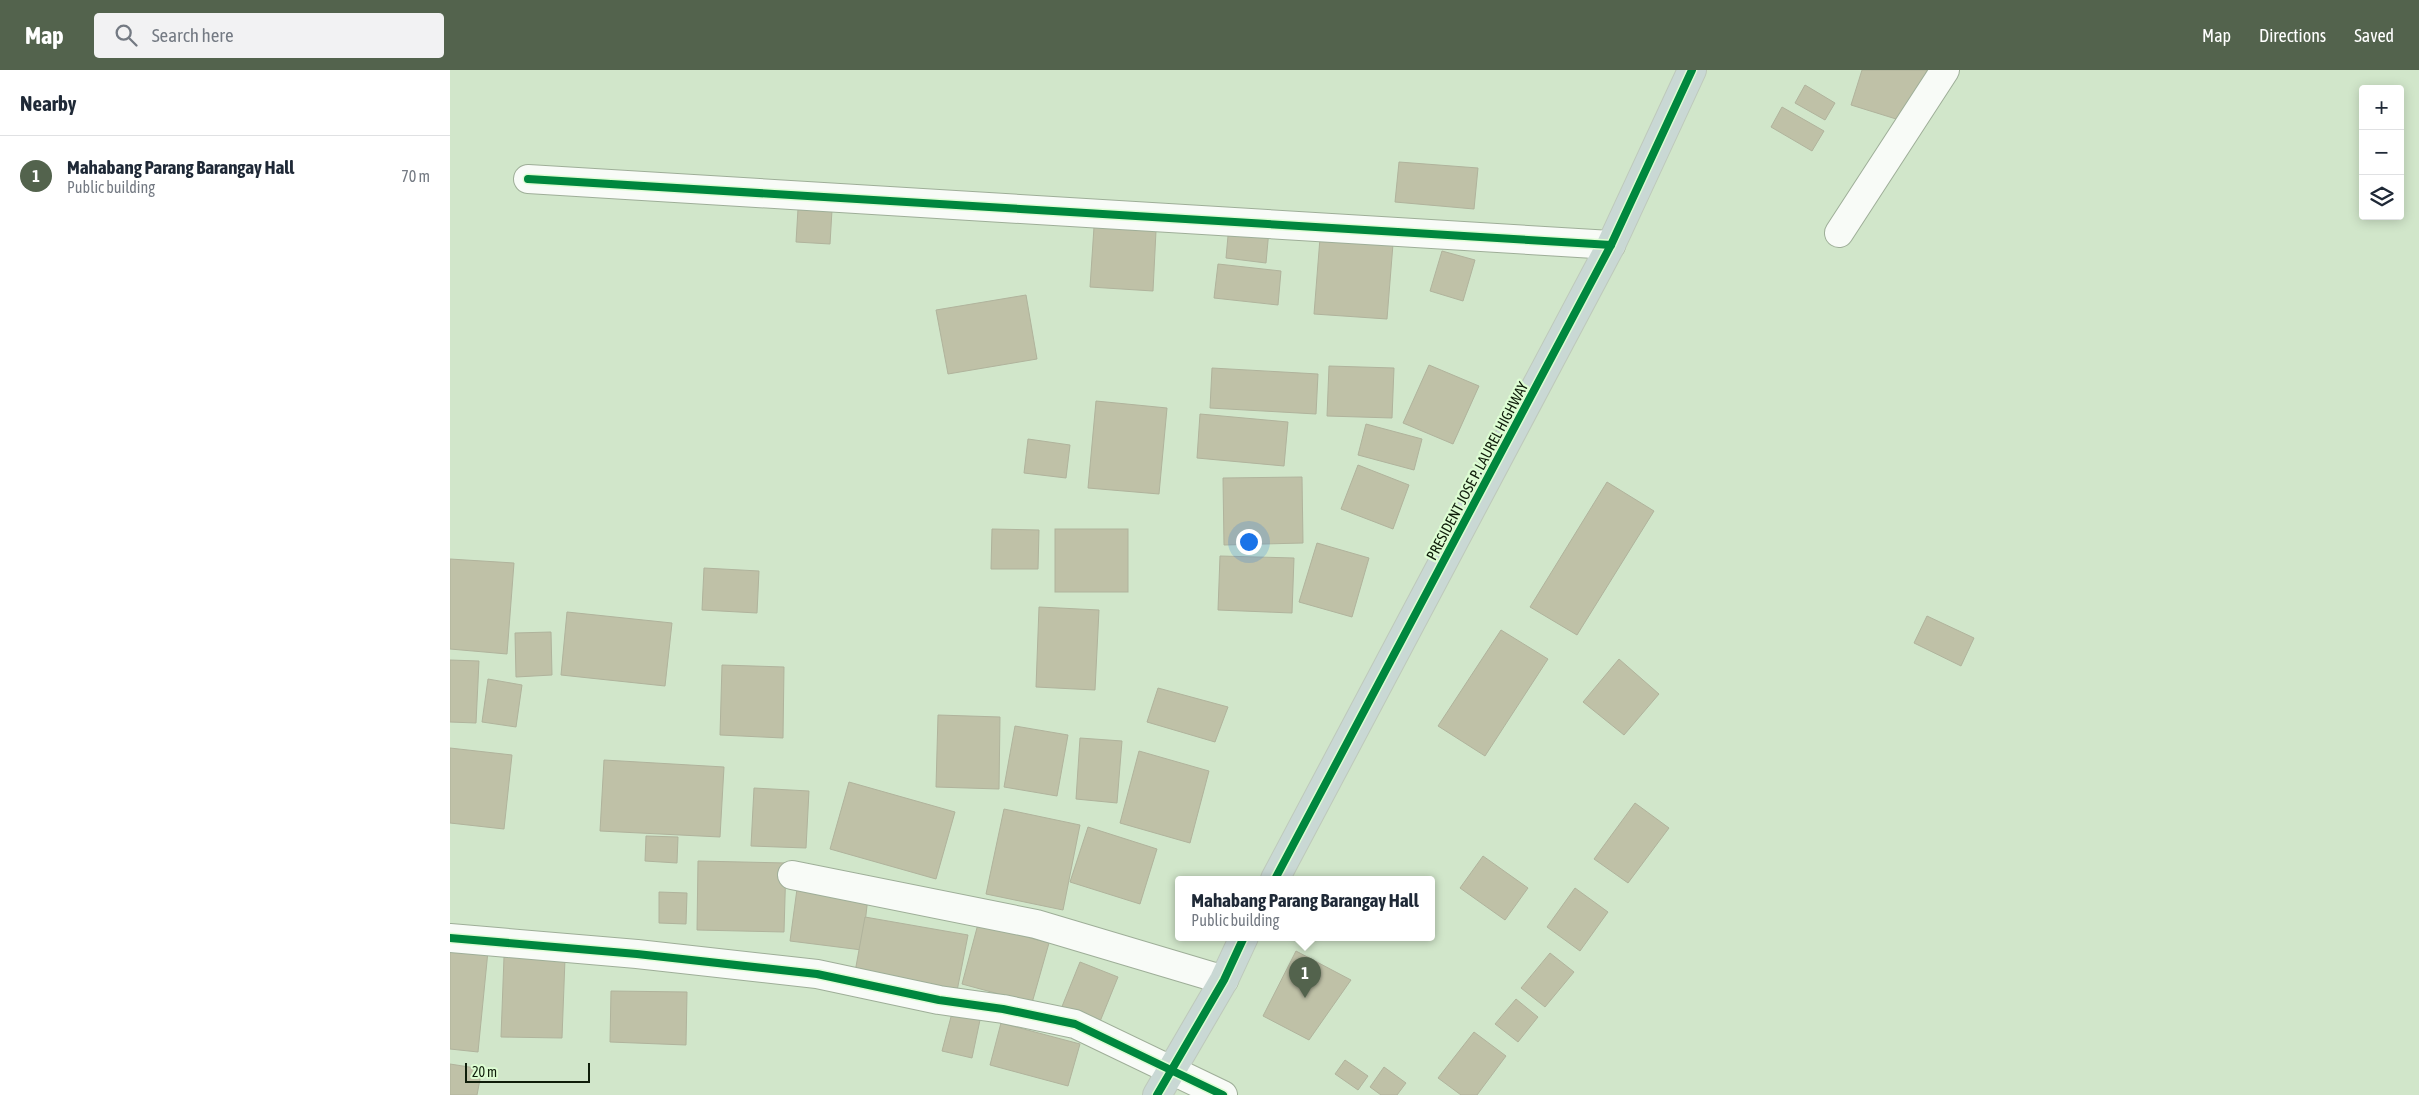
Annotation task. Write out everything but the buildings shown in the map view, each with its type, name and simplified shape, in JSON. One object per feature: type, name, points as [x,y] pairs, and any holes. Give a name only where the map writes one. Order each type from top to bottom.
[{"type":"highway","name":"PRESIDENT JOSE P. LAUREL HIGHWAY","points":[[1277,876],[1612,245],[1692,70]]},
{"type":"highway","points":[[1157,1095],[1224,980],[1242,941]]},
{"type":"street","points":[[1838,233],[1945,70]]},
{"type":"street","points":[[528,180],[1612,245]]},
{"type":"street","points":[[792,875],[1036,924],[1224,980]]},
{"type":"street","points":[[450,938],[637,954],[818,974],[939,1000],[1003,1009],[1075,1024],[1223,1095]]},
{"type":"cycle path","points":[[1277,876],[1611,245],[1692,70]]},
{"type":"cycle path","points":[[528,179],[1611,245]]},
{"type":"cycle path","points":[[450,938],[637,954],[817,974],[939,1000],[1003,1009],[1075,1024],[1223,1095]]},
{"type":"cycle path","points":[[1157,1095],[1224,980],[1242,941]]},
{"type":"place","name":"Mahabang Parang Barangay Hall","points":[[1305,998]]}]
